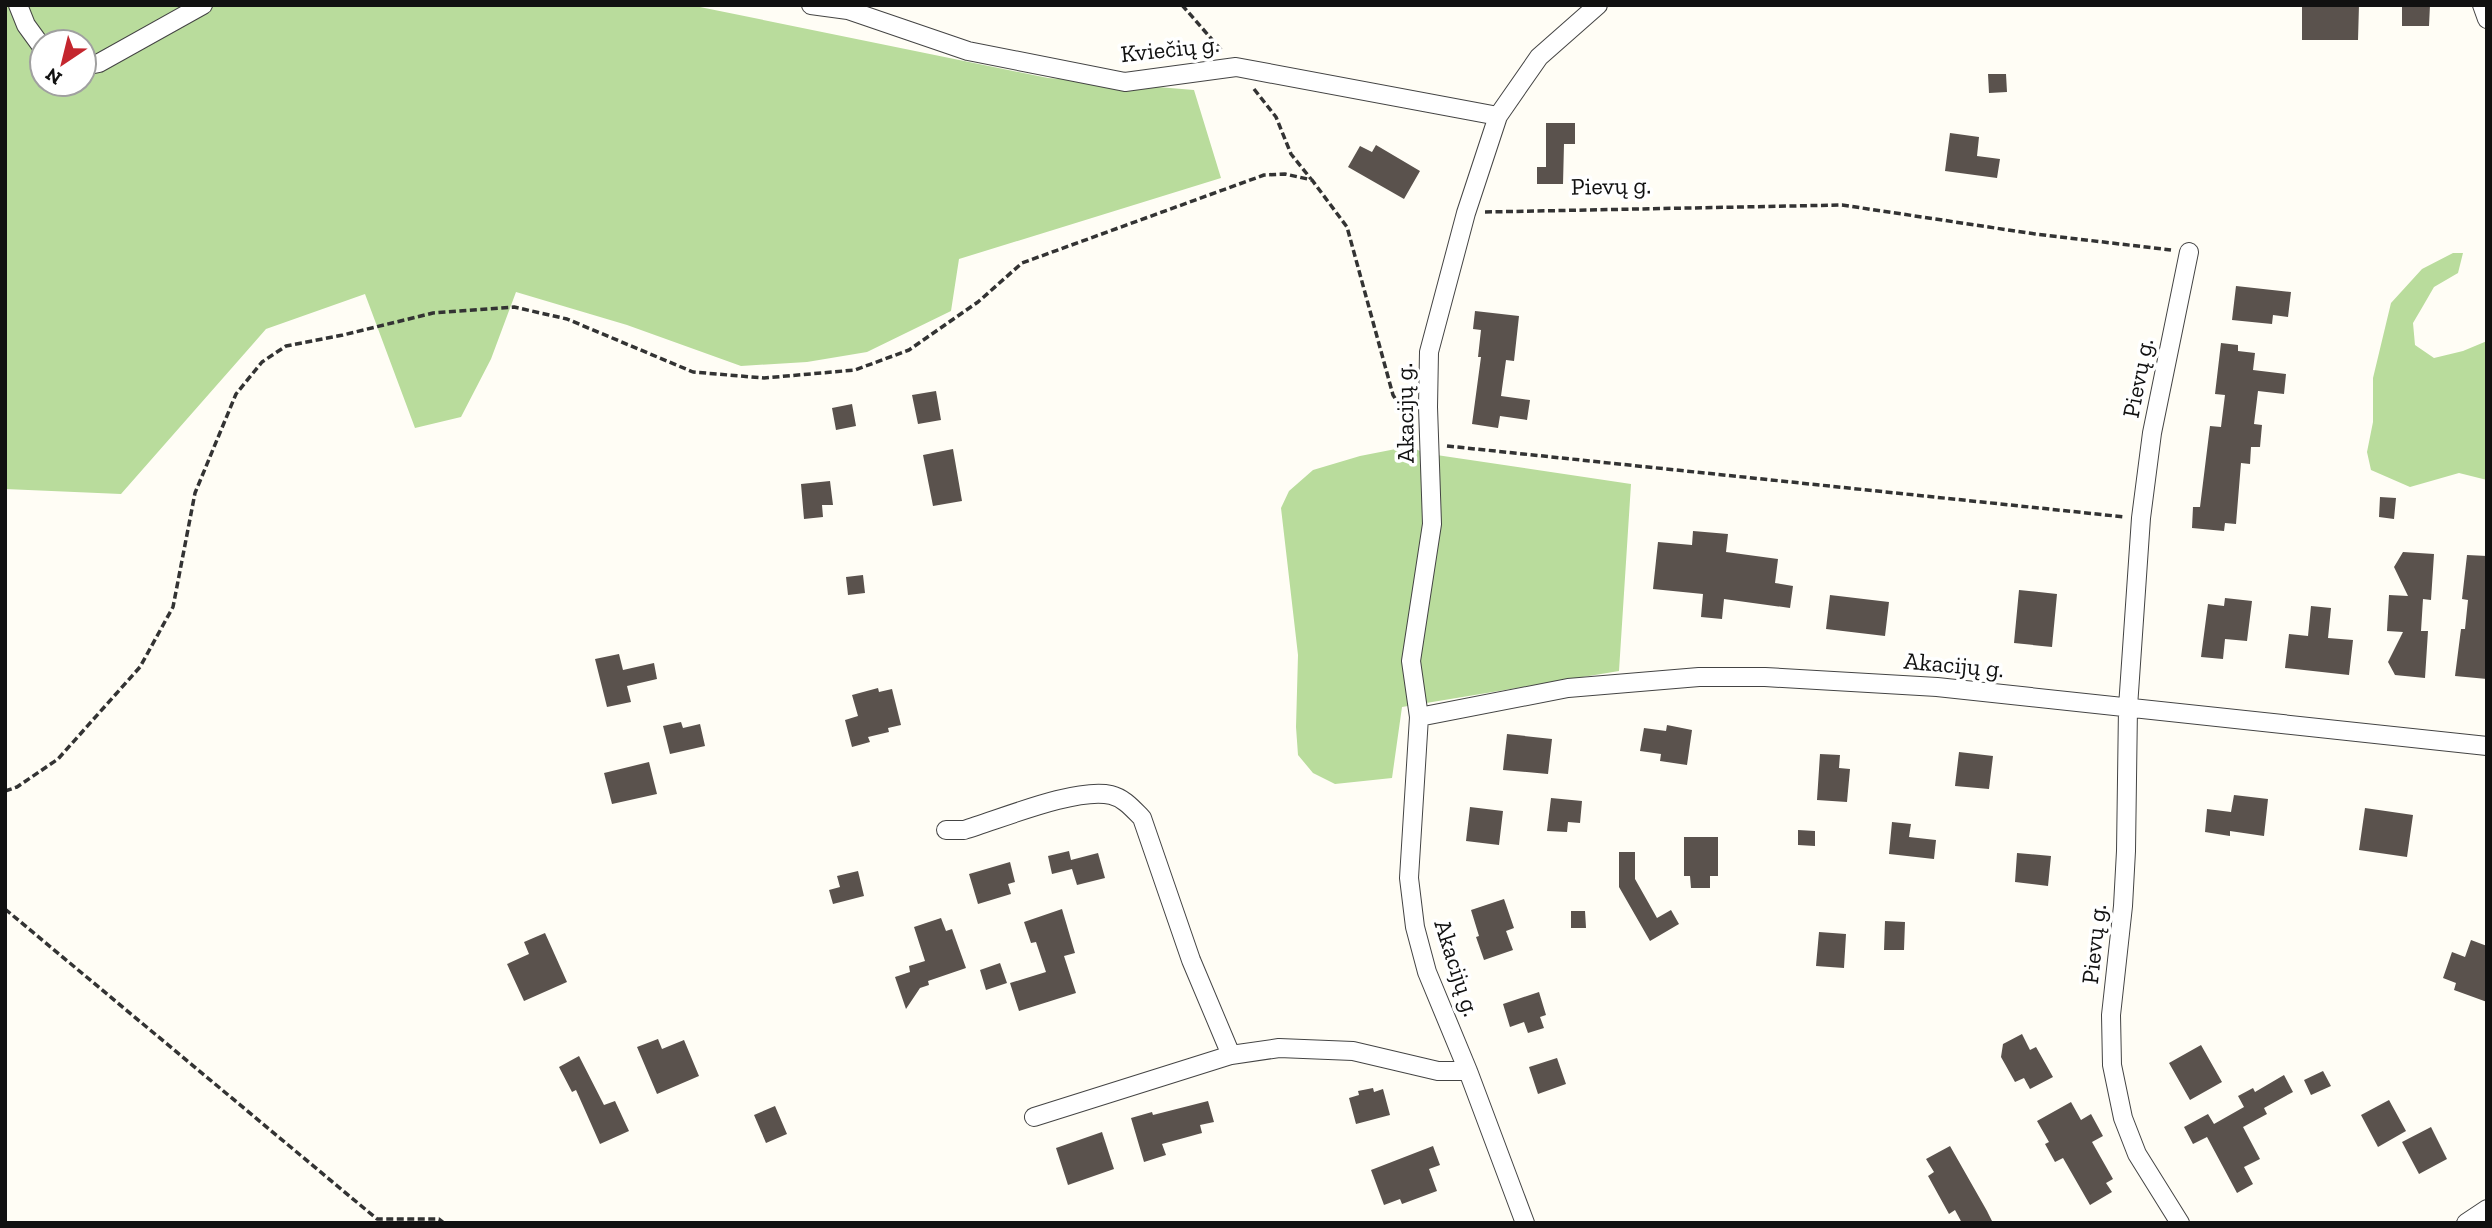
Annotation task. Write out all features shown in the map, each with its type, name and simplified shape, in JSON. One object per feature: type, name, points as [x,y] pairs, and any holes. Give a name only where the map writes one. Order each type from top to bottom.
[{"type":"street","points":[[18,5],[28,28]]},
{"type":"street","points":[[98,63],[203,5]]},
{"type":"street","name":"Kviečių g.","points":[[811,5],[848,10],[968,51],[1125,82],[1236,67],[1499,116]]},
{"type":"street","name":"Akacijų g.","points":[[1525,1223],[1468,1071],[1427,972],[1415,927],[1409,878],[1419,717],[1411,661],[1432,524],[1429,352],[1466,213],[1499,116],[1539,57],[1598,5]]},
{"type":"street","points":[[2482,5],[2487,19]]},
{"type":"street","name":"Pievų g.","points":[[2180,1223],[2137,1154],[2123,1118],[2112,1065],[2111,1015],[2123,906],[2128,707],[2141,518],[2152,433],[2189,252]]},
{"type":"street","name":"Akacijų g.","points":[[1419,717],[1568,688],[1699,677],[1765,677],[1937,687],[2487,746]]},
{"type":"street","points":[[946,830],[964,830],[1079,794],[1114,796],[1129,805],[1142,818],[1191,960],[1231,1055]]},
{"type":"street","points":[[1034,1117],[1231,1055],[1279,1048],[1353,1051],[1438,1071],[1468,1071]]},
{"type":"street","points":[[2466,1223],[2487,1209]]},
{"type":"path","points":[[1182,5],[1276,117],[1292,153],[1347,226],[1393,395],[1417,433],[1430,444],[2141,518]]},
{"type":"path","points":[[5,791],[17,787],[58,760],[140,667],[173,607],[195,493],[236,394],[262,362],[286,346],[433,313],[514,307],[567,319],[693,372],[764,378],[855,370],[909,350],[978,302],[1022,263],[1264,175],[1285,174],[1312,180]]},
{"type":"path","name":"Pievų g.","points":[[1466,213],[1842,205],[2035,234],[2189,252]]},
{"type":"path","points":[[5,909],[377,1219],[439,1219],[444,1223]]},
{"type":"green space","points":[[5,5],[690,5],[1048,78],[1194,90],[1221,178],[959,259],[951,311],[867,352],[807,362],[741,366],[627,325],[516,292],[491,359],[461,417],[415,428],[365,294],[266,329],[121,494],[5,489]]},
{"type":"green space","points":[[2453,253],[2463,253],[2458,273],[2434,287],[2413,323],[2415,345],[2434,358],[2463,351],[2487,341],[2487,480],[2459,473],[2410,487],[2371,470],[2367,452],[2373,422],[2373,378],[2391,303],[2422,269]]},
{"type":"green space","points":[[1411,446],[1423,453],[1631,484],[1619,671],[1402,707],[1392,778],[1335,784],[1313,773],[1298,755],[1298,655],[1281,508],[1289,491],[1313,470],[1360,456]]},
{"type":"building","points":[[2302,5],[2359,5],[2358,40],[2302,40]]},
{"type":"building","points":[[2402,5],[2430,5],[2429,26],[2402,26]]},
{"type":"building","points":[[1988,74],[2006,74],[2007,92],[1989,93]]},
{"type":"building","points":[[1546,123],[1575,123],[1575,144],[1564,144],[1563,184],[1537,184],[1537,167],[1546,167]]},
{"type":"building","points":[[1950,133],[1979,137],[1977,156],[2000,159],[1997,178],[1945,171]]},
{"type":"building","points":[[1376,145],[1420,171],[1404,199],[1348,167],[1360,146],[1372,152]]},
{"type":"building","points":[[2236,286],[2291,292],[2288,317],[2273,315],[2272,324],[2232,320]]},
{"type":"building","points":[[1475,311],[1519,316],[1514,361],[1506,360],[1501,396],[1530,400],[1527,420],[1500,416],[1498,428],[1472,424],[1481,357],[1478,357],[1481,330],[1473,329]]},
{"type":"building","points":[[2221,343],[2238,345],[2238,351],[2255,353],[2253,370],[2286,374],[2284,394],[2258,391],[2254,424],[2262,425],[2260,447],[2251,447],[2250,464],[2241,463],[2236,524],[2225,523],[2224,531],[2192,528],[2193,507],[2200,507],[2210,426],[2221,427],[2225,395],[2215,394]]},
{"type":"building","points":[[936,391],[941,420],[918,424],[912,395]]},
{"type":"building","points":[[852,404],[856,426],[836,430],[832,408]]},
{"type":"building","points":[[953,449],[962,501],[933,506],[923,455]]},
{"type":"building","points":[[830,481],[833,505],[822,505],[823,517],[804,519],[801,484]]},
{"type":"building","points":[[2380,497],[2396,498],[2394,519],[2379,517]]},
{"type":"building","points":[[1693,531],[1728,534],[1726,552],[1778,559],[1775,583],[1793,586],[1790,608],[1724,599],[1722,619],[1701,617],[1703,594],[1653,589],[1658,542],[1692,545]]},
{"type":"building","points":[[2403,552],[2434,554],[2431,600],[2423,599],[2421,631],[2428,631],[2425,678],[2395,675],[2388,662],[2403,632],[2387,631],[2389,595],[2408,596],[2394,567]]},
{"type":"building","points":[[2467,555],[2487,556],[2487,679],[2455,676],[2468,600],[2462,599]]},
{"type":"building","points":[[863,575],[865,593],[848,595],[846,577]]},
{"type":"building","points":[[2019,590],[2057,594],[2052,647],[2014,643]]},
{"type":"building","points":[[1830,595],[1889,602],[1885,636],[1826,629]]},
{"type":"building","points":[[2225,598],[2252,601],[2247,641],[2225,639],[2223,659],[2201,657],[2208,604],[2224,606]]},
{"type":"building","points":[[2311,606],[2331,608],[2328,638],[2353,640],[2349,675],[2285,668],[2289,634],[2308,636]]},
{"type":"building","points":[[619,654],[623,670],[654,663],[657,679],[627,686],[631,702],[607,707],[595,659]]},
{"type":"building","points":[[878,688],[879,692],[892,689],[901,725],[888,728],[889,732],[868,737],[870,742],[852,747],[845,720],[858,716],[852,695]]},
{"type":"building","points":[[681,722],[683,728],[700,724],[705,746],[670,754],[663,726]]},
{"type":"building","points":[[1667,725],[1692,730],[1687,765],[1660,761],[1661,754],[1640,751],[1644,728],[1666,731]]},
{"type":"building","points":[[1507,734],[1552,739],[1548,774],[1503,770]]},
{"type":"building","points":[[1959,752],[1993,756],[1989,789],[1955,786]]},
{"type":"building","points":[[1820,754],[1840,755],[1839,768],[1850,769],[1847,802],[1817,800]]},
{"type":"building","points":[[649,762],[657,794],[612,804],[604,773]]},
{"type":"building","points":[[2234,795],[2268,799],[2264,836],[2230,831],[2230,836],[2205,832],[2207,809],[2231,812]]},
{"type":"building","points":[[1551,798],[1582,801],[1580,823],[1568,822],[1567,832],[1547,831]]},
{"type":"building","points":[[1470,807],[1503,811],[1499,845],[1466,841]]},
{"type":"building","points":[[2365,808],[2413,815],[2407,857],[2359,850]]},
{"type":"building","points":[[1892,822],[1911,824],[1909,837],[1936,840],[1934,859],[1889,854]]},
{"type":"building","points":[[1798,830],[1815,831],[1815,846],[1798,845]]},
{"type":"building","points":[[1684,837],[1718,837],[1718,876],[1710,876],[1710,888],[1691,888],[1690,876],[1684,876]]},
{"type":"building","points":[[1069,851],[1071,860],[1098,853],[1105,878],[1077,885],[1072,869],[1052,874],[1048,856]]},
{"type":"building","points":[[1619,852],[1635,852],[1635,879],[1657,918],[1671,910],[1679,924],[1650,941],[1619,887]]},
{"type":"building","points":[[2017,853],[2051,856],[2048,886],[2015,882]]},
{"type":"building","points":[[1010,862],[1015,882],[1008,884],[1011,894],[978,904],[969,874]]},
{"type":"building","points":[[858,871],[864,896],[833,904],[829,890],[840,887],[837,876]]},
{"type":"building","points":[[1504,899],[1514,928],[1506,931],[1513,950],[1484,960],[1471,910]]},
{"type":"building","points":[[1062,909],[1075,953],[1064,956],[1076,993],[1019,1011],[1010,983],[1046,972],[1036,942],[1031,943],[1024,922]]},
{"type":"building","points":[[1571,911],[1585,911],[1586,928],[1571,928]]},
{"type":"building","points":[[941,918],[946,931],[952,929],[966,968],[928,981],[929,985],[920,988],[906,1009],[895,977],[910,972],[909,966],[925,961],[914,927]]},
{"type":"building","points":[[1885,921],[1905,922],[1904,950],[1884,950]]},
{"type":"building","points":[[1819,932],[1846,934],[1844,968],[1816,966]]},
{"type":"building","points":[[545,933],[567,982],[524,1001],[507,964],[529,954],[524,942]]},
{"type":"building","points":[[2471,940],[2487,946],[2487,1002],[2454,990],[2456,983],[2443,978],[2452,952],[2465,957]]},
{"type":"building","points":[[1000,963],[1007,983],[986,990],[980,970]]},
{"type":"building","points":[[1539,992],[1546,1015],[1540,1017],[1544,1028],[1528,1033],[1524,1022],[1510,1027],[1503,1004]]},
{"type":"building","points":[[2022,1034],[2030,1050],[2036,1047],[2053,1077],[2030,1089],[2024,1078],[2015,1082],[2001,1057],[2003,1044]]},
{"type":"building","points":[[658,1039],[662,1049],[684,1040],[699,1076],[657,1094],[637,1047]]},
{"type":"building","points":[[2201,1045],[2222,1082],[2190,1100],[2169,1063]]},
{"type":"building","points":[[579,1056],[604,1105],[615,1101],[629,1131],[600,1144],[576,1090],[572,1092],[559,1067]]},
{"type":"building","points":[[1557,1058],[1566,1084],[1538,1094],[1529,1067]]},
{"type":"building","points":[[2323,1071],[2331,1086],[2311,1095],[2304,1080]]},
{"type":"building","points":[[2284,1075],[2293,1092],[2264,1108],[2267,1114],[2243,1127],[2260,1159],[2244,1167],[2253,1184],[2237,1193],[2207,1137],[2193,1144],[2184,1127],[2208,1114],[2214,1124],[2244,1107],[2238,1096],[2253,1088],[2255,1092]]},
{"type":"building","points":[[1373,1088],[1374,1092],[1383,1089],[1390,1115],[1356,1124],[1349,1098],[1359,1095],[1358,1091]]},
{"type":"building","points":[[2389,1100],[2406,1131],[2378,1147],[2361,1115]]},
{"type":"building","points":[[1208,1101],[1214,1122],[1200,1125],[1202,1133],[1162,1144],[1166,1155],[1144,1162],[1131,1118]]},
{"type":"building","points":[[2071,1102],[2081,1120],[2091,1114],[2103,1136],[2092,1142],[2113,1179],[2106,1183],[2112,1192],[2090,1205],[2063,1158],[2055,1162],[2045,1144],[2049,1142],[2037,1121]]},
{"type":"building","points":[[775,1106],[787,1134],[766,1143],[754,1115]]},
{"type":"building","points":[[2431,1127],[2447,1159],[2419,1174],[2402,1142]]},
{"type":"building","points":[[1102,1132],[1114,1169],[1068,1185],[1056,1148]]},
{"type":"building","points":[[1433,1146],[1440,1165],[1429,1169],[1437,1191],[1402,1204],[1400,1199],[1384,1205],[1371,1170]]},
{"type":"building","points":[[1950,1146],[1993,1223],[1962,1223],[1955,1210],[1949,1214],[1928,1176],[1934,1172],[1926,1159]]}]
